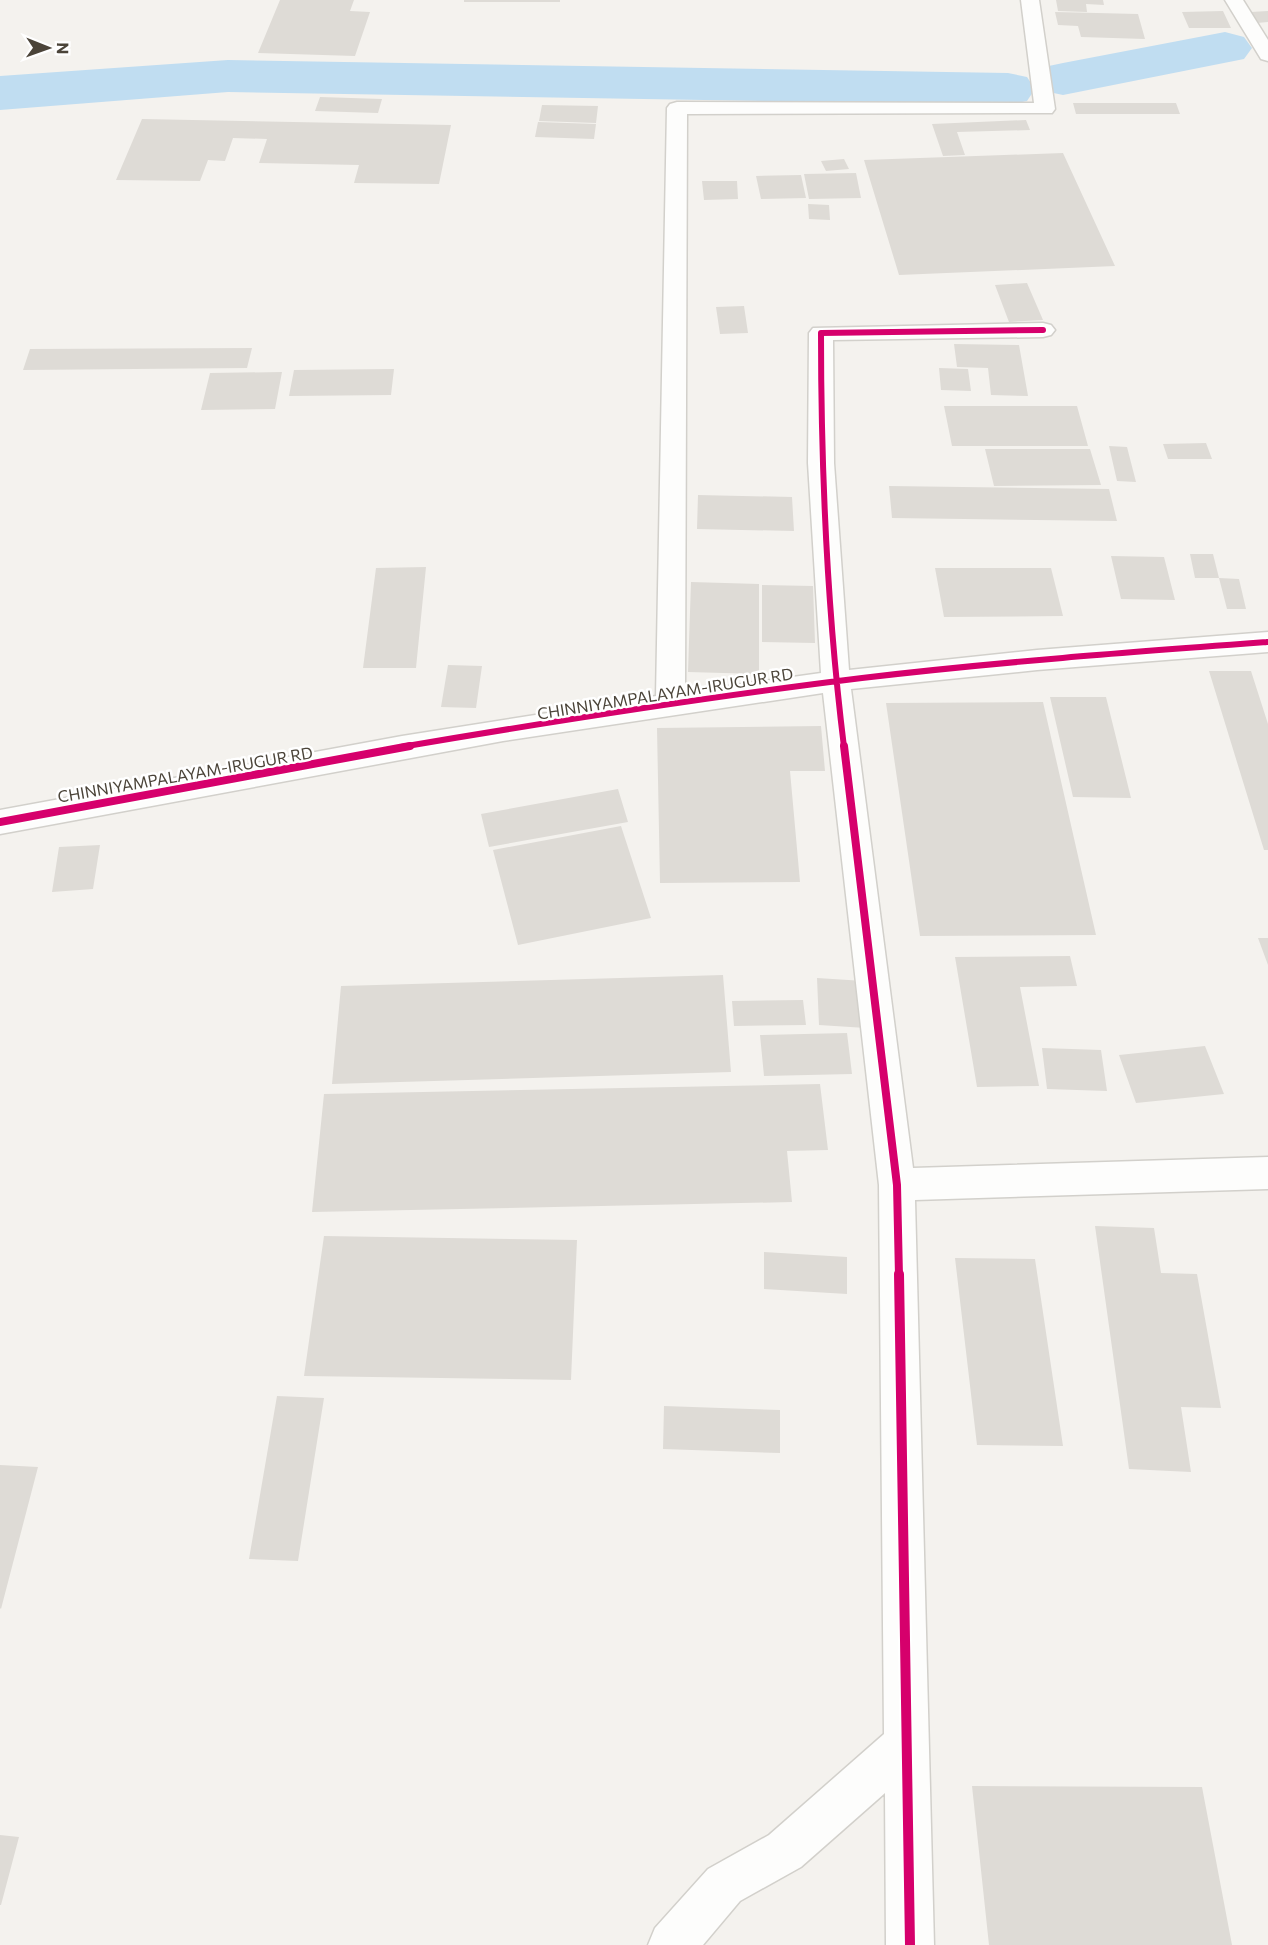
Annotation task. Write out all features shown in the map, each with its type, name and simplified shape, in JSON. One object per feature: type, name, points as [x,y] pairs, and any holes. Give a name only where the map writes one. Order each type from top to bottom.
[{"type":"street","points":[[670,705],[677,108],[1045,109],[1030,0]]},
{"type":"street","points":[[1234,0],[1268,54]]},
{"type":"street","points":[[910,1945],[897,1185],[836,682],[821,463],[821,333],[1043,330]]},
{"type":"street","name":"CHINNIYAMPALAYAM-IRUGUR RD","points":[[0,822],[188,785],[670,705],[836,682],[1076,655],[1268,642]]},
{"type":"street","points":[[897,1185],[1268,1173]]},
{"type":"street","points":[[672,1945],[724,1885],[785,1851],[906,1744]]},
{"type":"building","points":[[280,0],[354,0],[350,11],[370,12],[355,56],[258,53]]},
{"type":"building","points":[[464,0],[560,0],[560,2],[464,2]]},
{"type":"building","points":[[1056,0],[1103,0],[1104,5],[1086,4],[1087,12],[1058,11]]},
{"type":"building","points":[[1223,11],[1231,28],[1189,28],[1182,12]]},
{"type":"building","points":[[1268,11],[1268,22],[1257,23],[1251,12]]},
{"type":"building","points":[[1055,12],[1138,14],[1145,39],[1081,37],[1078,26],[1058,25]]},
{"type":"building","points":[[320,97],[382,99],[378,113],[315,111]]},
{"type":"building","points":[[1073,103],[1176,103],[1180,114],[1076,114]]},
{"type":"building","points":[[542,105],[598,106],[596,123],[539,121]]},
{"type":"building","points":[[142,119],[451,125],[439,184],[354,183],[359,165],[259,163],[267,139],[233,138],[225,161],[208,160],[200,181],[116,180]]},
{"type":"building","points":[[1026,120],[1030,130],[957,132],[965,155],[943,156],[932,124]]},
{"type":"building","points":[[538,122],[596,124],[594,139],[535,137]]},
{"type":"building","points":[[1063,153],[1115,266],[899,275],[864,160]]},
{"type":"building","points":[[844,159],[849,169],[826,171],[821,161]]},
{"type":"building","points":[[856,173],[861,198],[809,199],[804,174]]},
{"type":"building","points":[[801,175],[806,198],[761,199],[756,176]]},
{"type":"building","points":[[702,181],[737,181],[738,199],[704,200]]},
{"type":"building","points":[[808,204],[829,205],[830,220],[809,219]]},
{"type":"building","points":[[1027,283],[1043,320],[1009,322],[995,285]]},
{"type":"building","points":[[744,306],[748,333],[720,334],[716,307]]},
{"type":"building","points":[[954,344],[1019,345],[1028,396],[991,395],[988,368],[957,367]]},
{"type":"building","points":[[252,348],[247,368],[23,370],[30,349]]},
{"type":"building","points":[[939,368],[968,369],[971,391],[941,390]]},
{"type":"building","points":[[394,369],[391,395],[289,396],[294,370]]},
{"type":"building","points":[[282,372],[275,409],[201,410],[210,373]]},
{"type":"building","points":[[944,406],[1077,406],[1088,446],[952,446]]},
{"type":"building","points":[[1206,443],[1212,459],[1168,459],[1163,444]]},
{"type":"building","points":[[1109,446],[1127,447],[1136,482],[1117,481]]},
{"type":"building","points":[[985,449],[1090,449],[1101,485],[994,486]]},
{"type":"building","points":[[889,486],[1109,489],[1117,521],[892,518]]},
{"type":"building","points":[[698,495],[792,497],[794,531],[697,529]]},
{"type":"building","points":[[1190,554],[1213,554],[1219,578],[1195,578]]},
{"type":"building","points":[[1111,556],[1164,557],[1175,600],[1121,599]]},
{"type":"building","points":[[426,567],[416,668],[363,668],[376,568]]},
{"type":"building","points":[[935,568],[1051,568],[1063,616],[944,617]]},
{"type":"building","points":[[1219,578],[1239,579],[1246,609],[1227,609]]},
{"type":"building","points":[[691,582],[759,584],[759,674],[688,672]]},
{"type":"building","points":[[762,585],[813,586],[815,643],[762,642]]},
{"type":"building","points":[[448,665],[482,666],[476,708],[441,707]]},
{"type":"building","points":[[1209,671],[1251,671],[1268,724],[1268,850],[1264,850]]},
{"type":"building","points":[[1050,697],[1106,697],[1131,798],[1073,797]]},
{"type":"building","points":[[1043,702],[1096,935],[920,936],[886,703]]},
{"type":"building","points":[[821,726],[825,771],[790,771],[800,882],[660,883],[657,728]]},
{"type":"building","points":[[618,789],[628,822],[489,847],[481,814]]},
{"type":"building","points":[[621,826],[651,918],[518,945],[493,850]]},
{"type":"building","points":[[100,845],[93,889],[52,892],[59,847]]},
{"type":"building","points":[[1258,938],[1268,938],[1268,965]]},
{"type":"building","points":[[1070,956],[1077,986],[1020,987],[1039,1086],[977,1087],[955,957]]},
{"type":"building","points":[[723,975],[731,1072],[332,1084],[341,986]]},
{"type":"building","points":[[817,978],[864,981],[866,1028],[819,1025]]},
{"type":"building","points":[[803,1000],[806,1025],[734,1026],[732,1001]]},
{"type":"building","points":[[847,1033],[852,1074],[764,1076],[760,1035]]},
{"type":"building","points":[[1205,1046],[1224,1094],[1136,1103],[1119,1055]]},
{"type":"building","points":[[1042,1048],[1101,1050],[1107,1091],[1047,1089]]},
{"type":"building","points":[[820,1084],[828,1150],[787,1151],[792,1202],[312,1212],[324,1094]]},
{"type":"building","points":[[1095,1226],[1154,1228],[1161,1273],[1197,1274],[1221,1408],[1181,1407],[1191,1472],[1129,1469]]},
{"type":"building","points":[[324,1236],[577,1240],[571,1380],[304,1376]]},
{"type":"building","points":[[764,1252],[847,1257],[847,1294],[764,1289]]},
{"type":"building","points":[[955,1258],[1035,1259],[1063,1446],[977,1445]]},
{"type":"building","points":[[277,1396],[324,1398],[298,1561],[249,1559]]},
{"type":"building","points":[[664,1406],[780,1410],[780,1453],[663,1449]]},
{"type":"building","points":[[0,1465],[38,1467],[1,1609],[0,1608]]},
{"type":"building","points":[[972,1786],[1202,1787],[1232,1945],[989,1945]]},
{"type":"building","points":[[0,1835],[19,1837],[1,1905],[0,1905]]},
{"type":"waterway","points":[[1063,79],[1225,48]]},
{"type":"waterway","points":[[0,93],[228,76],[1008,89]]},
{"type":"cycle path","points":[[910,1945],[897,1185],[836,682],[821,463],[821,333],[1043,330]]},
{"type":"cycle path","points":[[0,822],[402,747],[705,699],[864,678],[979,666],[1268,642]]}]
